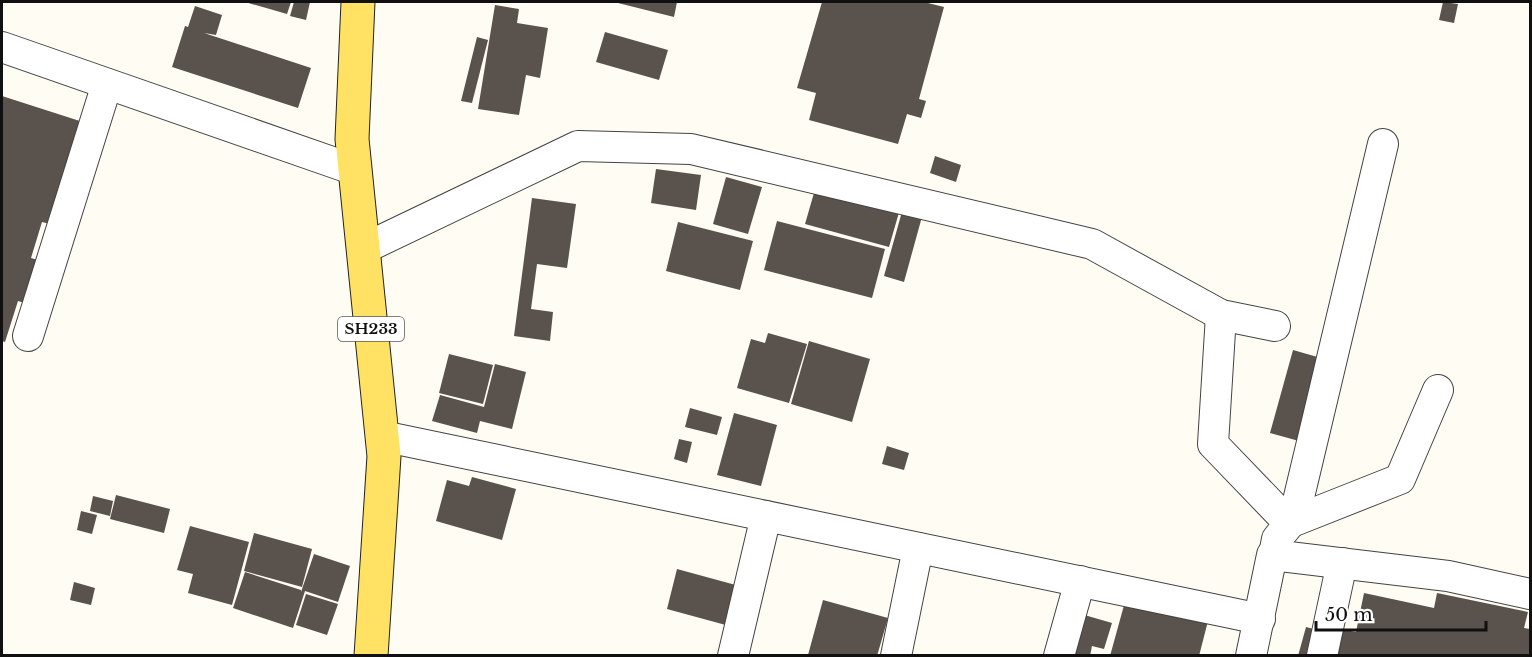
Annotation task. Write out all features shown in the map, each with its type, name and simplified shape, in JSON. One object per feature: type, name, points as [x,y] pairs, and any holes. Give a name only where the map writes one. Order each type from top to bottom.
[{"type":"main road","name":"SH233","points":[[358,2],[352,139],[384,456],[371,656]]},
{"type":"street","points":[[2,47],[356,170]]},
{"type":"street","points":[[28,336],[107,84]]},
{"type":"street","points":[[1251,656],[1272,555],[1274,555],[1277,539],[1294,518],[1383,144]]},
{"type":"street","points":[[363,249],[578,146],[692,149],[1092,244],[1221,315],[1275,326]]},
{"type":"street","points":[[1221,315],[1213,444],[1289,523]]},
{"type":"street","points":[[1289,523],[1400,479],[1438,390]]},
{"type":"street","points":[[382,436],[1260,619]]},
{"type":"street","points":[[733,656],[766,516]]},
{"type":"street","points":[[896,656],[918,548]]},
{"type":"street","points":[[1274,555],[1448,576],[1530,594]]},
{"type":"street","points":[[1322,656],[1341,563]]},
{"type":"street","points":[[1059,656],[1080,581]]},
{"type":"building","points":[[245,2],[291,2],[287,14]]},
{"type":"building","points":[[294,2],[310,2],[306,20],[290,16]]},
{"type":"building","points":[[614,2],[677,2],[674,17]]},
{"type":"building","points":[[822,2],[924,2],[944,7],[919,99],[926,101],[921,118],[907,114],[898,144],[809,120],[816,93],[797,88]]},
{"type":"building","points":[[1443,2],[1458,4],[1454,23],[1439,20]]},
{"type":"building","points":[[495,5],[519,9],[517,23],[548,28],[540,78],[526,75],[519,115],[478,109]]},
{"type":"building","points":[[195,6],[222,15],[216,35],[204,33],[311,68],[298,108],[172,67],[185,26],[188,27]]},
{"type":"building","points":[[605,32],[668,50],[659,80],[596,62]]},
{"type":"building","points":[[477,37],[488,40],[472,103],[461,101]]},
{"type":"building","points":[[2,96],[86,123],[54,225],[42,222],[31,258],[41,261],[28,304],[18,301],[5,342],[2,341]]},
{"type":"building","points":[[935,156],[961,165],[956,182],[930,173]]},
{"type":"building","points":[[656,169],[701,175],[696,210],[651,203]]},
{"type":"building","points":[[726,177],[762,187],[748,234],[713,224]]},
{"type":"building","points":[[816,186],[900,209],[889,247],[805,224]]},
{"type":"building","points":[[532,198],[576,204],[567,268],[537,264],[531,309],[553,312],[550,341],[514,336]]},
{"type":"building","points":[[903,208],[923,213],[904,282],[884,276]]},
{"type":"building","points":[[777,221],[885,249],[872,298],[764,270]]},
{"type":"building","points":[[678,222],[753,241],[740,290],[666,271]]},
{"type":"building","points":[[768,333],[807,344],[789,403],[737,388],[751,339],[765,343]]},
{"type":"building","points":[[809,341],[870,359],[852,422],[791,404]]},
{"type":"building","points":[[1293,350],[1321,358],[1299,441],[1270,433]]},
{"type":"building","points":[[449,354],[493,365],[483,404],[439,393]]},
{"type":"building","points":[[495,364],[526,372],[512,429],[480,421],[477,433],[432,421],[440,395],[484,407]]},
{"type":"building","points":[[690,408],[722,417],[717,435],[685,427]]},
{"type":"building","points":[[734,413],[777,425],[761,486],[717,475]]},
{"type":"building","points":[[679,439],[692,442],[687,463],[674,459]]},
{"type":"building","points":[[887,446],[909,453],[904,470],[882,464]]},
{"type":"building","points":[[472,477],[516,489],[502,540],[436,521],[447,480],[469,486]]},
{"type":"building","points":[[116,495],[170,509],[164,533],[110,519]]},
{"type":"building","points":[[93,496],[113,501],[110,516],[90,511]]},
{"type":"building","points":[[81,511],[97,515],[92,534],[77,530]]},
{"type":"building","points":[[190,526],[249,542],[232,605],[188,593],[193,574],[177,570]]},
{"type":"building","points":[[254,533],[312,549],[302,587],[244,571]]},
{"type":"building","points":[[314,554],[350,566],[338,602],[305,591],[293,628],[233,608],[245,572],[301,590],[301,592]]},
{"type":"building","points":[[677,569],[743,587],[733,627],[667,609]]},
{"type":"building","points":[[74,582],[95,588],[91,605],[70,600]]},
{"type":"building","points":[[1364,593],[1434,608],[1437,593],[1528,612],[1524,628],[1530,629],[1530,656],[1325,656],[1331,627],[1356,632]]},
{"type":"building","points":[[306,594],[338,604],[327,635],[296,625]]},
{"type":"building","points":[[1126,598],[1208,621],[1199,656],[1110,656]]},
{"type":"building","points":[[823,600],[888,618],[877,656],[808,655]]},
{"type":"building","points":[[1081,614],[1112,623],[1104,649],[1092,646],[1090,656],[1069,656]]},
{"type":"building","points":[[1306,627],[1325,632],[1319,656],[1298,656]]}]
